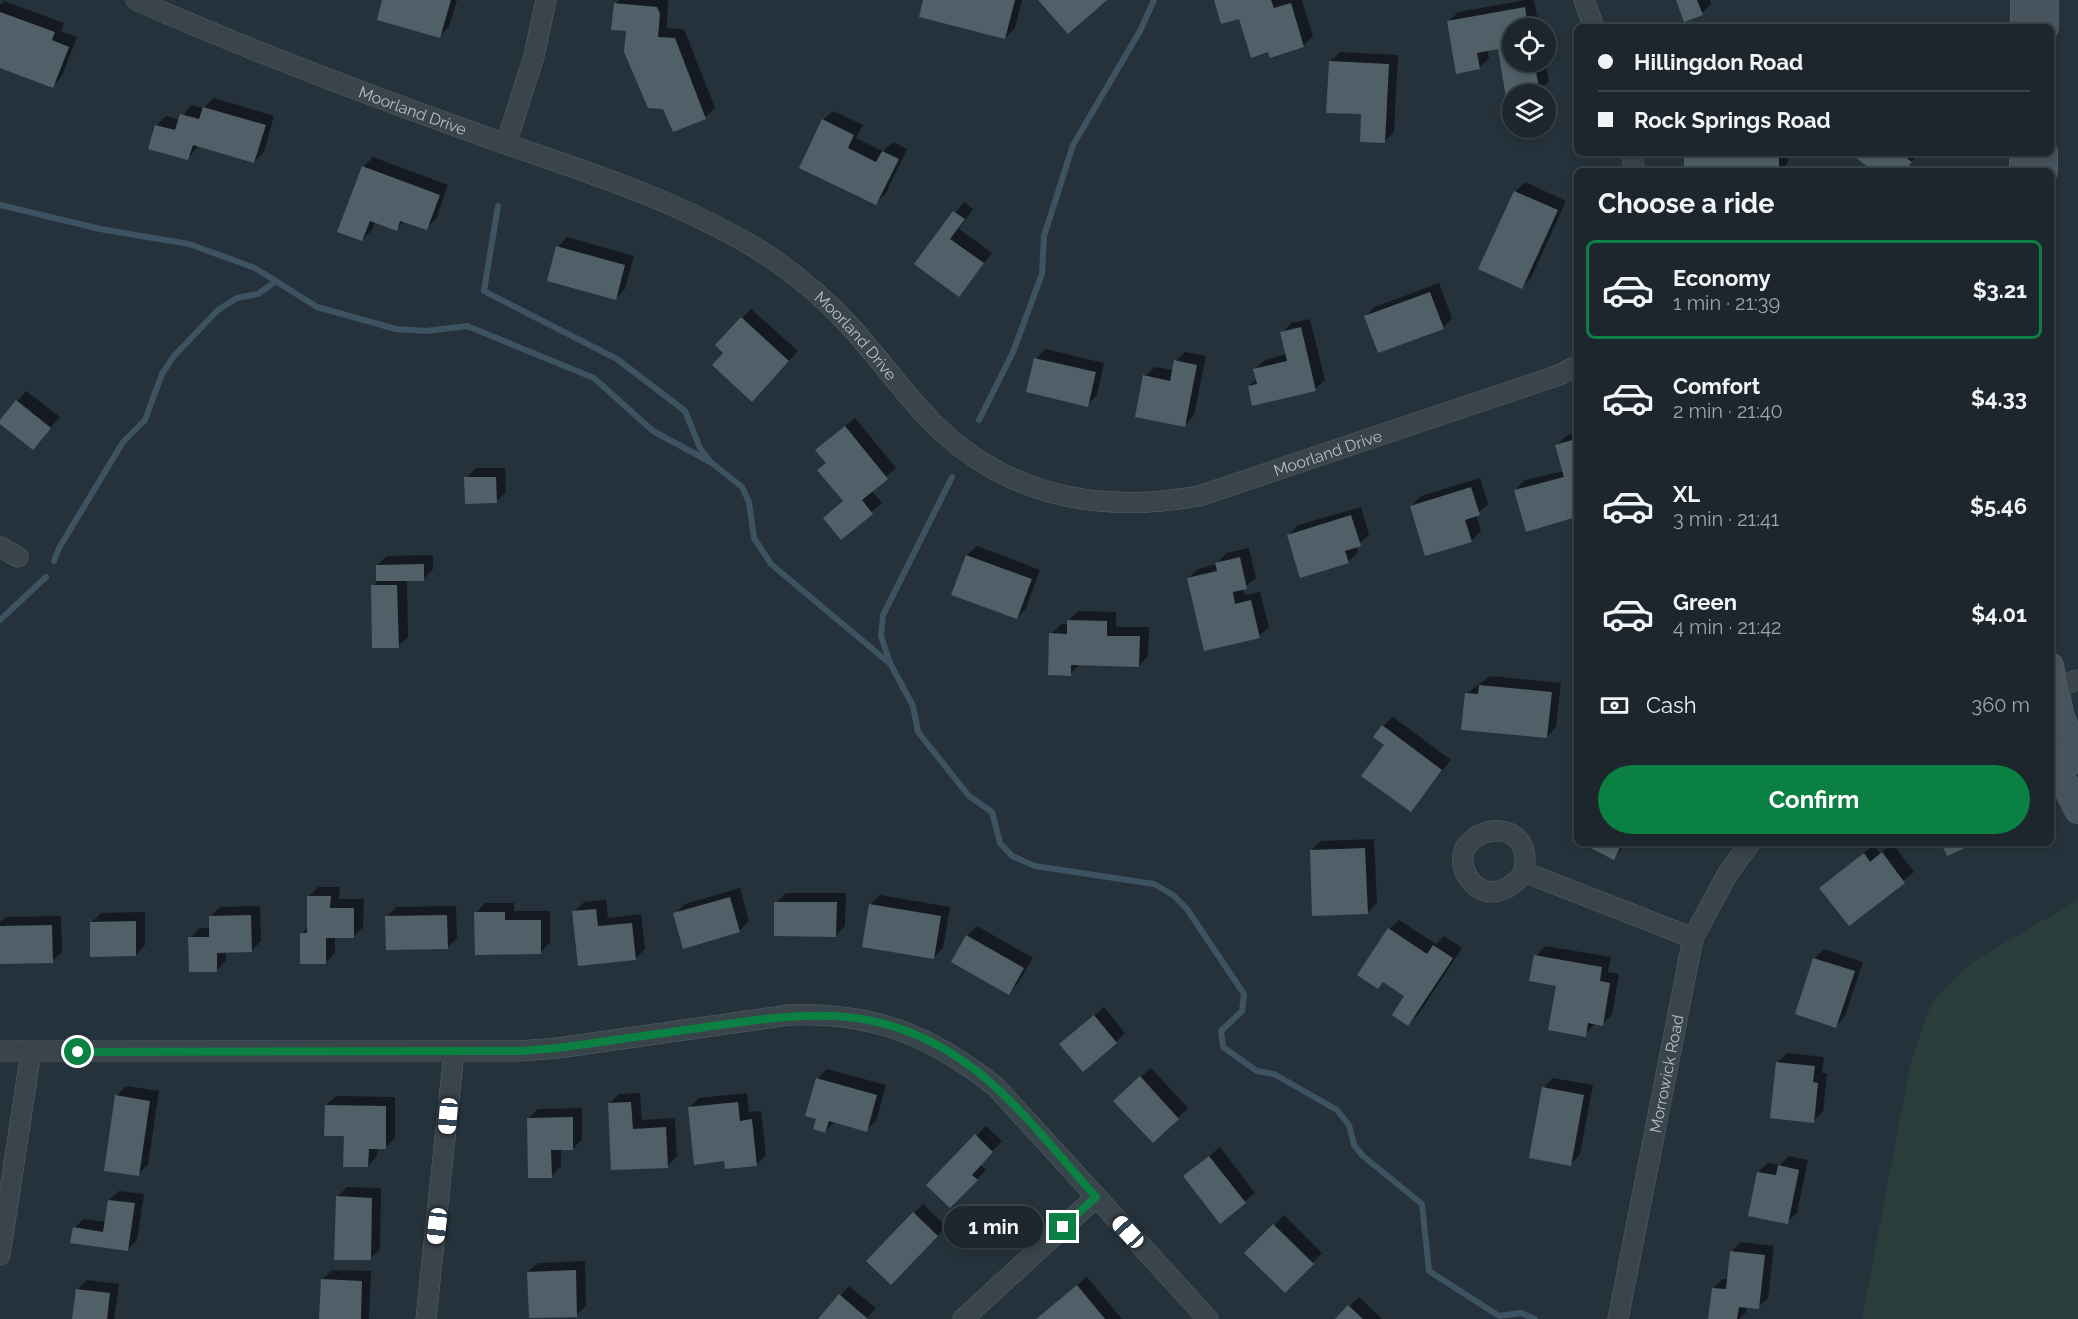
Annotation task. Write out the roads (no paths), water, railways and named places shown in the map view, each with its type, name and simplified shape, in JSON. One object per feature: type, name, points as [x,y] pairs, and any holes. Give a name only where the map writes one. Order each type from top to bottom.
[{"type":"main road","points":[[2024,0],[2024,24]]},
{"type":"main road","points":[[2045,0],[2045,24]]},
{"type":"main road","points":[[2058,680],[2061,717],[2078,760]]},
{"type":"main road","points":[[2054,756],[2061,776],[2078,810]]},
{"type":"street","name":"Moorland Drive","points":[[136,0],[239,45],[670,203],[722,228],[759,250],[824,301],[848,324],[932,421],[964,449],[991,467],[1017,480],[1063,496],[1120,504],[1160,503],[1199,496],[1559,375],[1574,367]]},
{"type":"street","points":[[506,144],[534,56],[546,0]]},
{"type":"street","points":[[1584,0],[1593,24]]},
{"type":"street","points":[[0,547],[18,557]]},
{"type":"street","name":"Morrowick Road","points":[[1618,1319],[1693,938],[1728,873],[1748,846]]},
{"type":"street","points":[[1524,872],[1693,938]]},
{"type":"street","points":[[0,1051],[454,1052],[558,1048],[789,1015],[818,1014],[874,1021],[901,1029],[963,1061],[996,1087],[1208,1319]]},
{"type":"street","points":[[0,1255],[31,1052]]},
{"type":"street","points":[[426,1319],[454,1052]]},
{"type":"street","points":[[963,1319],[1096,1197]]},
{"type":"waterway","points":[[979,420],[1013,352],[1042,274],[1044,236],[1073,145],[1140,31],[1154,0]]},
{"type":"waterway","points":[[0,205],[100,229],[189,244],[255,268],[317,307],[396,329],[426,331],[467,326],[594,378],[653,431],[712,463],[742,487],[749,502],[754,538],[771,564],[888,662]]},
{"type":"waterway","points":[[498,206],[484,291],[617,359],[685,411],[700,448],[709,460]]},
{"type":"waterway","points":[[54,561],[59,548],[123,442],[145,420],[162,374],[174,356],[218,310],[237,298],[258,294],[275,282]]},
{"type":"waterway","points":[[952,477],[883,615],[881,636],[890,663],[913,706],[918,732],[969,796],[992,812],[1000,843],[1012,856],[1035,866],[1154,884],[1173,895],[1187,909],[1244,994],[1242,1011],[1221,1031],[1223,1047],[1257,1071],[1274,1074],[1337,1110],[1349,1125],[1354,1145],[1363,1156],[1422,1204],[1429,1271],[1499,1316],[1521,1313],[1535,1319]]},
{"type":"waterway","points":[[0,620],[46,577]]}]
